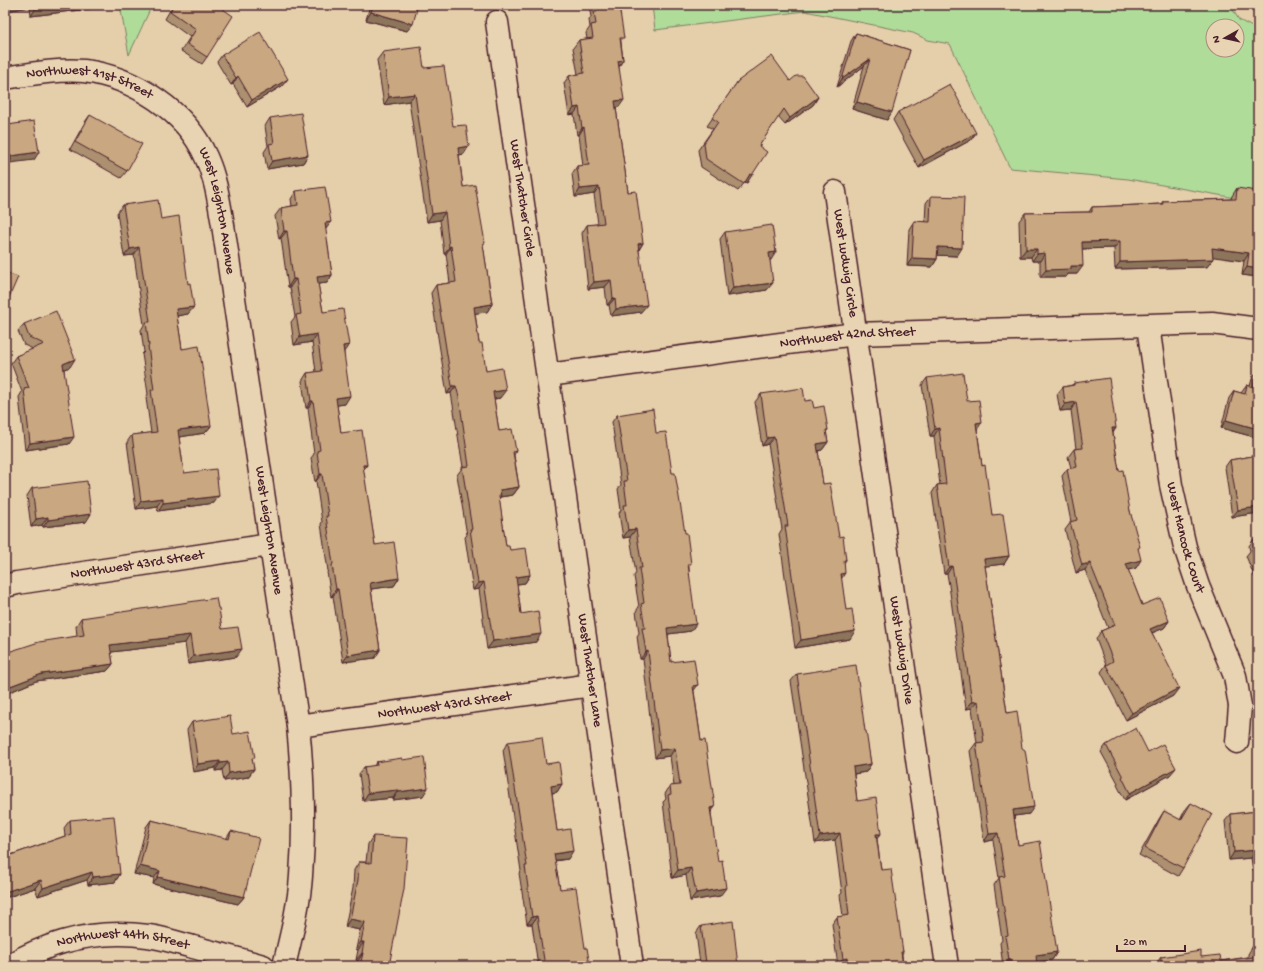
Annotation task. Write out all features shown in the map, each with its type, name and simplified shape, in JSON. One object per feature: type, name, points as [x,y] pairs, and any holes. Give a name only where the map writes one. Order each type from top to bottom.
[{"type":"street","name":"West Thatcher Circle","points":[[497,22],[548,375]]},
{"type":"street","name":"Northwest 41st Street","points":[[5,78],[64,71],[84,71],[114,78],[143,90],[169,108]]},
{"type":"street","name":"West Leighton Avenue","points":[[169,108],[189,130],[205,156],[216,184],[224,225],[270,545],[298,726],[304,800],[302,869],[297,908],[284,966]]},
{"type":"street","name":"West Ludwig Circle","points":[[835,192],[855,334]]},
{"type":"street","name":"Northwest 42nd Street","points":[[548,375],[855,334],[1212,324],[1258,329]]},
{"type":"street","name":"West Hancock Court","points":[[1148,326],[1171,485],[1185,547],[1198,586],[1235,676],[1240,706],[1237,742]]},
{"type":"street","name":"West Ludwig Drive","points":[[855,334],[947,966]]},
{"type":"street","name":"West Thatcher Lane","points":[[548,375],[632,966]]},
{"type":"street","name":"Northwest 43rd Street","points":[[5,586],[270,545]]},
{"type":"street","name":"Northwest 43rd Street","points":[[298,726],[592,685]]},
{"type":"street","name":"Northwest 44th Street","points":[[8,966],[45,947],[59,943],[104,934],[128,934],[150,936],[263,966]]},
{"type":"green space","points":[[120,5],[152,5],[129,55]]},
{"type":"green space","points":[[652,5],[1230,5],[1238,18],[1205,18],[1205,58],[1245,58],[1245,23],[1258,30],[1258,202],[1128,179],[1010,168],[950,44],[928,40],[913,33],[805,11],[655,30]]},
{"type":"building","points":[[35,5],[66,5],[36,8]]},
{"type":"building","points":[[174,5],[220,5],[233,16],[207,57],[187,44],[196,29],[170,11]]},
{"type":"building","points":[[373,5],[418,5],[413,24],[371,12]]},
{"type":"building","points":[[596,5],[619,5],[624,38],[620,38],[623,60],[618,61],[624,100],[615,101],[628,192],[636,191],[643,243],[638,244],[647,305],[616,309],[611,280],[594,282],[587,225],[604,223],[599,187],[580,189],[577,166],[589,165],[584,127],[582,128],[579,107],[574,108],[569,76],[584,73],[579,40],[593,38],[591,25],[596,24],[594,12],[597,12]]},
{"type":"building","points":[[260,32],[288,79],[252,100],[238,76],[236,78],[222,55]]},
{"type":"building","points":[[856,33],[910,50],[892,112],[857,102],[870,59],[842,79]]},
{"type":"building","points":[[421,47],[424,68],[444,66],[453,126],[466,125],[469,146],[458,148],[463,187],[475,185],[485,243],[483,244],[492,304],[474,307],[479,343],[482,343],[486,371],[502,368],[506,390],[493,392],[499,431],[512,429],[516,451],[513,452],[519,487],[500,490],[501,496],[499,496],[506,546],[509,546],[510,550],[526,548],[530,575],[516,577],[521,614],[538,611],[541,634],[493,641],[484,582],[478,583],[470,529],[472,529],[462,467],[469,466],[459,397],[456,386],[452,386],[436,285],[456,282],[451,246],[449,247],[445,212],[432,214],[415,94],[389,97],[383,52]]},
{"type":"building","points":[[772,56],[790,81],[796,76],[803,76],[818,97],[790,118],[784,109],[759,146],[767,152],[752,175],[750,174],[744,184],[706,159],[704,143],[718,122],[712,118],[738,81]]},
{"type":"building","points":[[950,84],[976,133],[924,160],[898,112]]},
{"type":"building","points":[[301,113],[308,155],[272,161],[269,144],[274,143],[270,118]]},
{"type":"building","points":[[90,115],[142,144],[127,171],[75,142]]},
{"type":"building","points":[[34,121],[39,152],[11,156],[11,161],[5,162],[5,129],[9,129],[8,125]]},
{"type":"building","points":[[325,187],[331,222],[325,223],[332,275],[317,277],[323,312],[343,309],[349,345],[343,346],[350,396],[336,398],[341,433],[362,430],[367,465],[363,465],[375,545],[394,542],[399,578],[370,583],[380,650],[348,655],[338,589],[336,589],[332,565],[326,516],[328,516],[317,451],[320,450],[313,401],[311,401],[307,373],[322,371],[317,334],[300,337],[296,315],[301,314],[296,279],[293,279],[287,231],[284,231],[281,208],[298,205],[296,191]]},
{"type":"building","points":[[1237,188],[1257,191],[1258,269],[1247,267],[1249,253],[1212,248],[1213,259],[1120,262],[1120,241],[1082,242],[1083,266],[1071,266],[1071,269],[1046,270],[1045,253],[1037,254],[1037,249],[1026,249],[1025,213],[1092,212],[1092,207],[1163,204],[1163,201],[1236,199]]},
{"type":"building","points":[[931,196],[964,197],[962,248],[938,247],[937,259],[912,258],[914,221],[930,222]]},
{"type":"building","points":[[158,200],[161,219],[179,216],[188,284],[190,283],[194,307],[176,309],[182,349],[199,346],[211,426],[178,430],[184,473],[216,469],[219,496],[163,503],[163,498],[141,501],[132,435],[157,432],[151,390],[154,390],[146,322],[150,322],[139,247],[130,249],[123,205]]},
{"type":"building","points":[[772,225],[776,252],[769,253],[773,283],[733,288],[725,232]]},
{"type":"building","points":[[5,272],[18,277],[5,307]]},
{"type":"building","points":[[56,311],[75,359],[63,364],[74,437],[30,443],[24,389],[29,388],[16,356],[44,344],[29,337],[24,324]]},
{"type":"building","points":[[1258,371],[1258,429],[1226,420],[1234,391],[1245,394],[1247,385],[1253,387]]},
{"type":"building","points":[[963,373],[967,401],[979,400],[982,422],[976,423],[982,466],[985,465],[992,515],[1003,514],[1009,556],[984,559],[1007,713],[1017,711],[1022,748],[1025,750],[1034,807],[1013,810],[1018,845],[1040,841],[1057,952],[1036,955],[1037,966],[1012,966],[1011,959],[1009,959],[1005,936],[1008,935],[999,877],[1005,876],[998,833],[989,834],[976,743],[984,742],[978,701],[972,702],[954,577],[952,566],[949,567],[937,485],[946,484],[939,428],[935,429],[927,378]]},
{"type":"building","points":[[1109,378],[1116,428],[1112,428],[1119,471],[1123,470],[1130,511],[1140,547],[1138,548],[1141,560],[1126,564],[1142,605],[1160,598],[1169,621],[1150,629],[1179,688],[1132,713],[1106,665],[1113,661],[1101,631],[1115,625],[1090,563],[1082,565],[1070,522],[1077,520],[1067,469],[1077,467],[1074,449],[1083,448],[1076,402],[1065,404],[1063,387],[1074,385],[1074,383]]},
{"type":"building","points":[[803,388],[805,401],[812,400],[814,408],[824,406],[828,430],[826,430],[828,442],[817,444],[823,484],[830,483],[839,537],[843,536],[846,560],[844,560],[845,573],[841,574],[846,610],[852,609],[855,631],[801,640],[785,526],[788,526],[774,437],[767,438],[761,394]]},
{"type":"building","points":[[653,409],[656,433],[666,432],[672,473],[675,473],[685,533],[687,533],[691,564],[688,564],[696,624],[667,628],[671,662],[694,659],[698,685],[693,686],[701,741],[705,740],[715,807],[710,808],[718,861],[722,860],[726,888],[696,893],[691,868],[678,870],[668,795],[671,794],[670,786],[680,785],[675,748],[660,750],[648,651],[646,652],[642,628],[645,628],[641,604],[644,603],[639,568],[642,568],[636,529],[628,530],[624,505],[627,505],[624,481],[627,481],[617,415]]},
{"type":"building","points":[[1258,455],[1258,507],[1238,510],[1230,460]]},
{"type":"building","points":[[87,481],[91,514],[48,520],[48,517],[36,519],[32,488]]},
{"type":"building","points":[[1258,537],[1258,565],[1252,549],[1257,547],[1254,539]]},
{"type":"building","points":[[216,598],[222,629],[238,627],[242,649],[193,656],[190,635],[110,645],[113,664],[42,674],[5,688],[5,653],[39,642],[84,635],[81,618]]},
{"type":"building","points":[[856,665],[871,764],[853,767],[857,801],[876,798],[881,834],[876,834],[881,870],[891,869],[903,952],[901,952],[903,966],[848,966],[847,958],[843,959],[837,917],[849,915],[840,833],[820,836],[797,674]]},
{"type":"building","points":[[230,716],[233,734],[250,731],[255,758],[252,758],[254,769],[229,773],[228,762],[220,763],[220,761],[198,764],[192,722]]},
{"type":"building","points":[[1136,728],[1148,752],[1163,744],[1176,768],[1130,793],[1106,745]]},
{"type":"building","points":[[542,737],[546,764],[559,762],[562,784],[551,786],[557,831],[570,829],[573,851],[554,854],[560,889],[576,887],[585,948],[587,948],[590,966],[545,966],[537,916],[532,917],[525,866],[527,866],[508,742]]},
{"type":"building","points":[[424,757],[428,788],[398,792],[398,790],[368,793],[364,767],[377,765],[376,762],[402,758],[402,760]]},
{"type":"building","points":[[1191,803],[1212,814],[1183,868],[1145,848],[1164,811],[1181,820]]},
{"type":"building","points":[[1258,811],[1258,862],[1257,850],[1234,852],[1231,814]]},
{"type":"building","points":[[114,816],[120,874],[93,877],[92,872],[43,888],[41,880],[5,892],[5,857],[71,834],[70,820]]},
{"type":"building","points":[[151,820],[229,839],[231,831],[259,838],[244,897],[158,877],[160,871],[140,866]]},
{"type":"building","points":[[373,836],[408,838],[404,889],[389,966],[360,966],[364,942],[361,942],[365,922],[350,919],[358,880],[359,862],[371,863]]},
{"type":"building","points":[[733,921],[738,966],[693,966],[706,963],[701,926]]},
{"type":"building","points":[[1253,946],[1258,946],[1258,966],[1161,966],[1161,957],[1201,951],[1201,957],[1220,955],[1221,961],[1254,957]]}]
